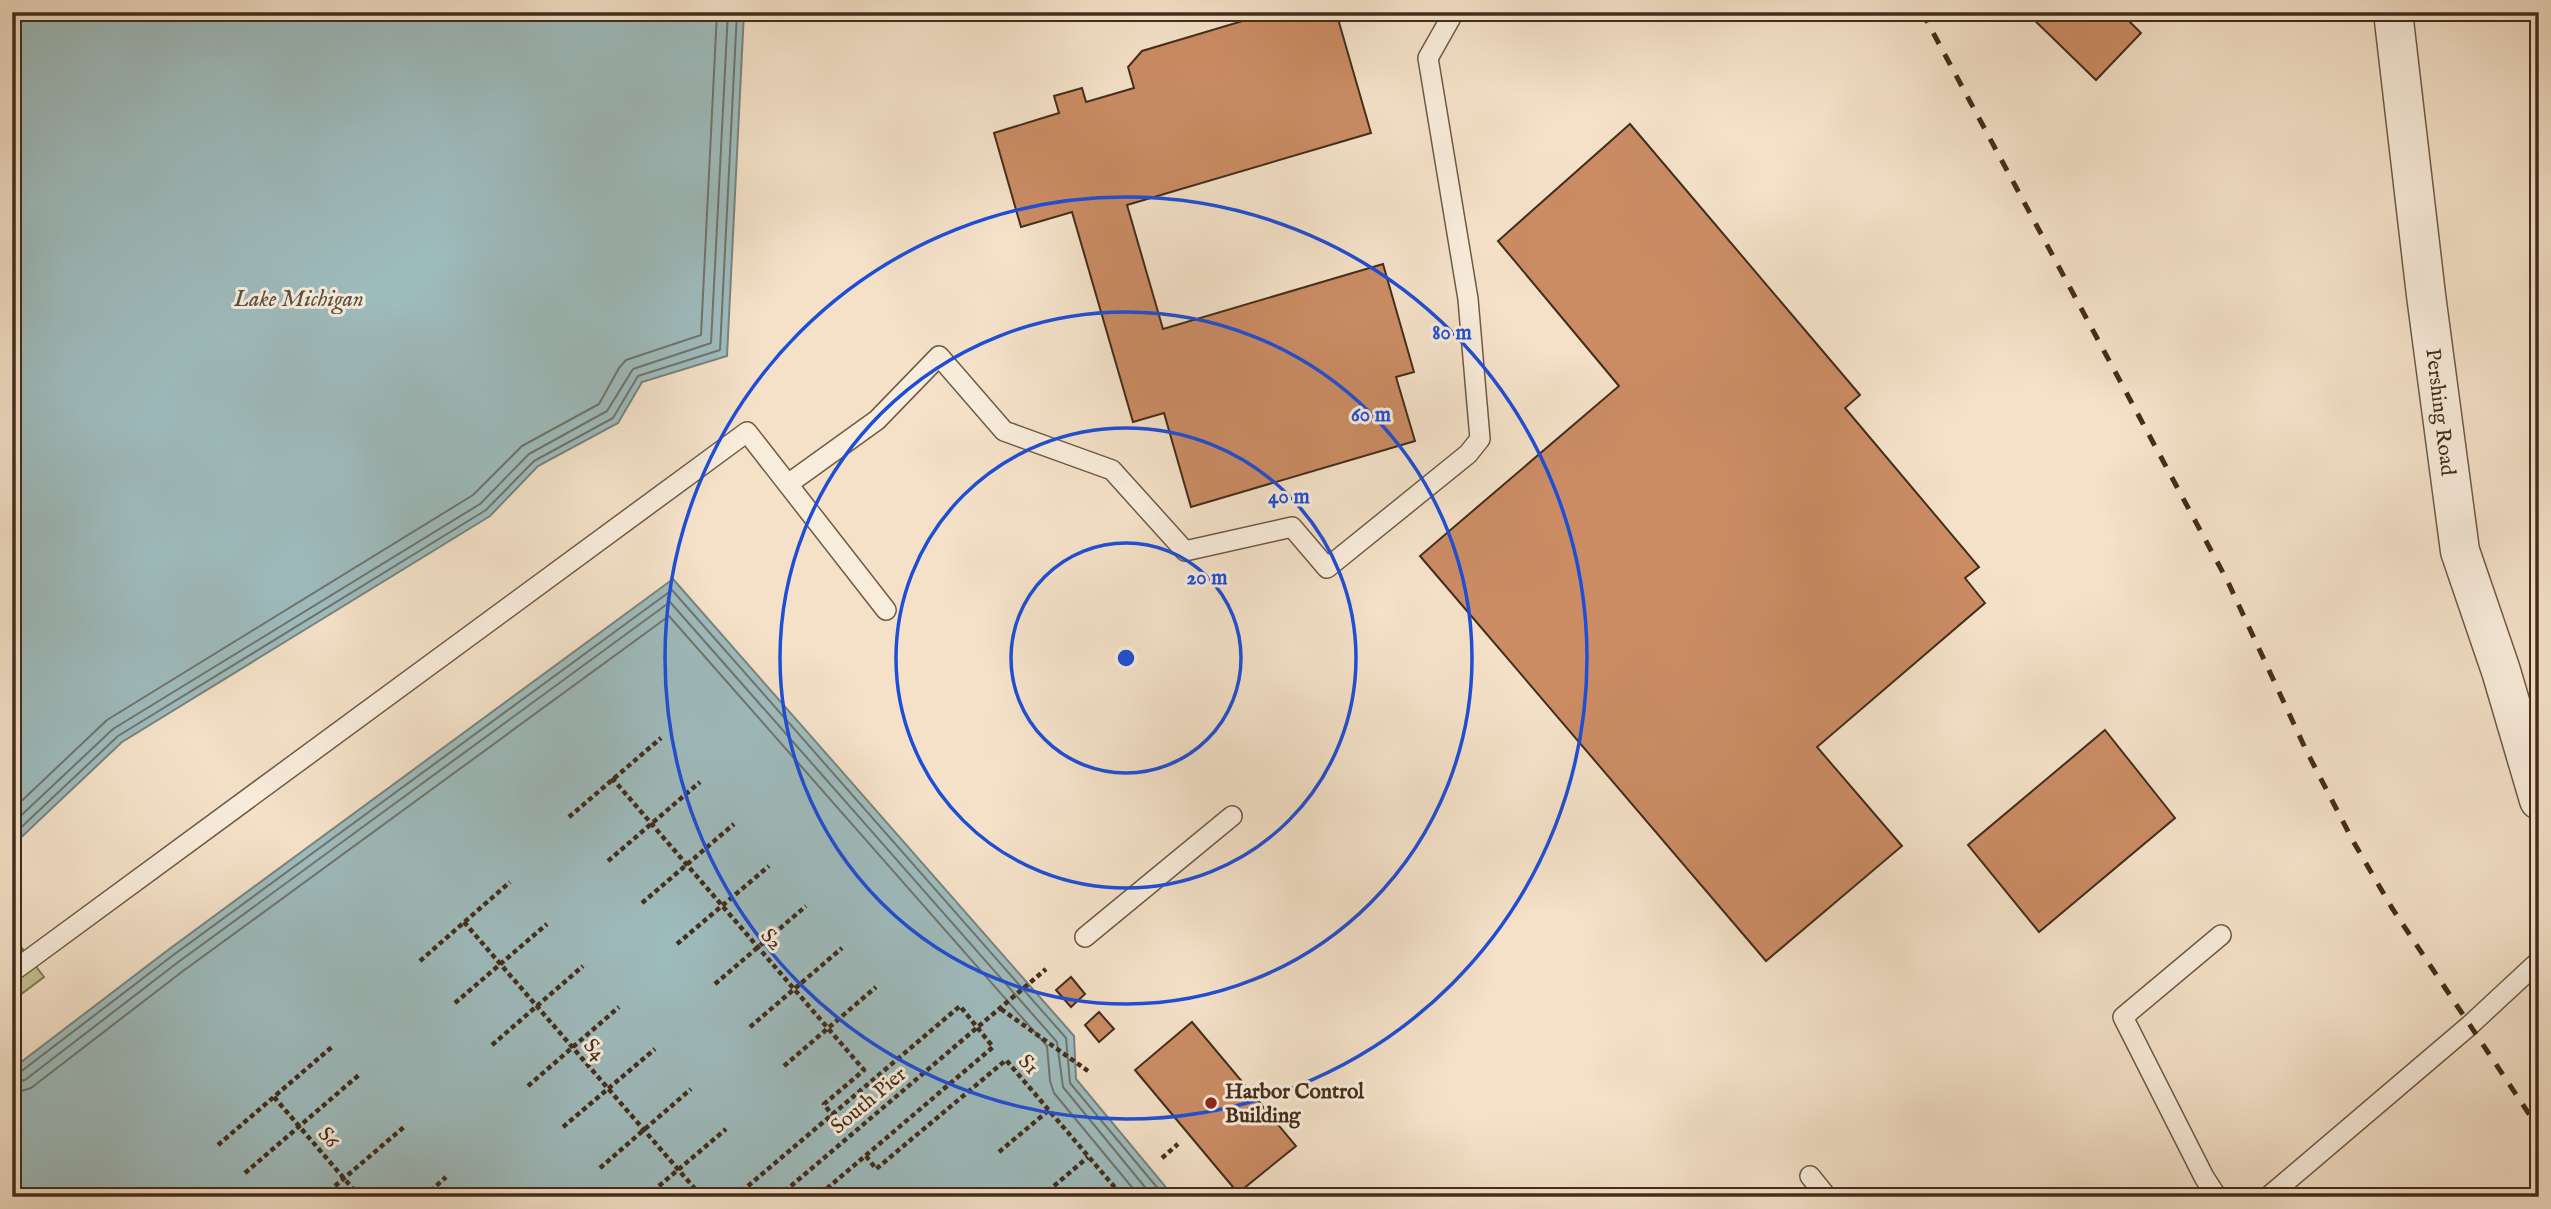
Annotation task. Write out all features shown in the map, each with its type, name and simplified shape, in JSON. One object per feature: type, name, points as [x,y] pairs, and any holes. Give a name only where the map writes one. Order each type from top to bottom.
[{"type":"street","name":"Pershing Road","points":[[2393,12],[2429,321],[2460,551],[2501,671],[2539,800]]},
{"type":"lane","points":[[788,484],[877,420],[939,356],[1004,431],[1112,470],[1185,551],[1292,527],[1327,568],[1468,454],[1480,439],[1468,299],[1428,58],[1454,12]]},
{"type":"lane","points":[[12,972],[747,432],[886,610]]},
{"type":"lane","points":[[1085,937],[1232,816]]},
{"type":"lane","points":[[2217,1197],[2204,1177],[2123,1017],[2221,935]]},
{"type":"lane","points":[[2268,1197],[2469,1026],[2539,961]]},
{"type":"lane","points":[[1810,1176],[1827,1197]]},
{"type":"path","points":[[569,817],[661,738]]},
{"type":"path","name":"S2","points":[[612,778],[864,1070],[824,1104],[832,1115]]},
{"type":"path","points":[[608,861],[700,782]]},
{"type":"path","points":[[642,903],[734,824]]},
{"type":"path","points":[[677,944],[769,866]]},
{"type":"path","points":[[421,961],[510,882]]},
{"type":"path","points":[[715,985],[806,906]]},
{"type":"path","name":"S4","points":[[464,922],[702,1197]]},
{"type":"path","points":[[456,1003],[547,924]]},
{"type":"path","points":[[750,1027],[842,948]]},
{"type":"path","points":[[492,1045],[583,966]]},
{"type":"path","name":"South Pier","points":[[778,1197],[1045,969]]},
{"type":"path","points":[[784,1066],[876,987]]},
{"type":"path","points":[[736,1197],[960,1006],[993,1047],[817,1197]]},
{"type":"path","points":[[528,1086],[620,1007]]},
{"type":"path","points":[[1001,1009],[1088,1071]]},
{"type":"path","points":[[218,1145],[333,1046]]},
{"type":"path","points":[[563,1128],[655,1049]]},
{"type":"path","name":"S1","points":[[866,1156],[876,1169],[1006,1060],[1123,1197]]},
{"type":"path","points":[[245,1173],[360,1074]]},
{"type":"path","points":[[600,1168],[691,1089]]},
{"type":"path","name":"S6","points":[[274,1097],[360,1197]]},
{"type":"path","points":[[999,1152],[1049,1110]]},
{"type":"path","points":[[322,1197],[404,1127]]},
{"type":"path","points":[[646,1197],[726,1129]]},
{"type":"path","points":[[1161,1158],[1178,1144]]},
{"type":"path","points":[[1041,1197],[1088,1157]]},
{"type":"path","points":[[424,1197],[446,1177]]},
{"type":"shaded area","points":[[15,939],[44,977],[12,1001],[12,940]]},
{"type":"water","name":"Lake Michigan","points":[[12,12],[744,12],[727,356],[642,382],[618,423],[538,466],[490,516],[122,742],[12,846]]},
{"type":"water","points":[[673,579],[1074,1036],[1076,1079],[1174,1197],[12,1197],[12,1069],[168,950]]},
{"type":"building","points":[[1273,12],[1336,12],[1371,133],[1127,205],[1163,329],[1383,264],[1414,372],[1396,377],[1415,441],[1191,507],[1164,413],[1133,422],[1072,212],[1021,227],[994,133],[1059,113],[1054,96],[1082,88],[1086,102],[1134,88],[1128,67],[1142,51]]},
{"type":"building","points":[[2026,12],[2120,12],[2141,33],[2096,80]]},
{"type":"building","points":[[1630,124],[1860,395],[1845,408],[1979,567],[1965,578],[1985,603],[1817,747],[1902,846],[1766,961],[1420,556],[1619,386],[1498,241]]},
{"type":"building","points":[[2105,730],[2175,818],[2039,932],[1968,845]]},
{"type":"building","points":[[1071,977],[1085,994],[1071,1007],[1056,990]]},
{"type":"building","points":[[1099,1012],[1114,1029],[1099,1042],[1085,1025]]},
{"type":"building","name":"Harbor Control Building","points":[[1192,1022],[1296,1146],[1238,1193],[1135,1070]]},
{"type":"railway","points":[[1922,12],[2228,582],[2306,750],[2353,841],[2392,908],[2539,1129]]},
{"type":"place","name":"Harbor Control Building","points":[[1211,1103]]}]
